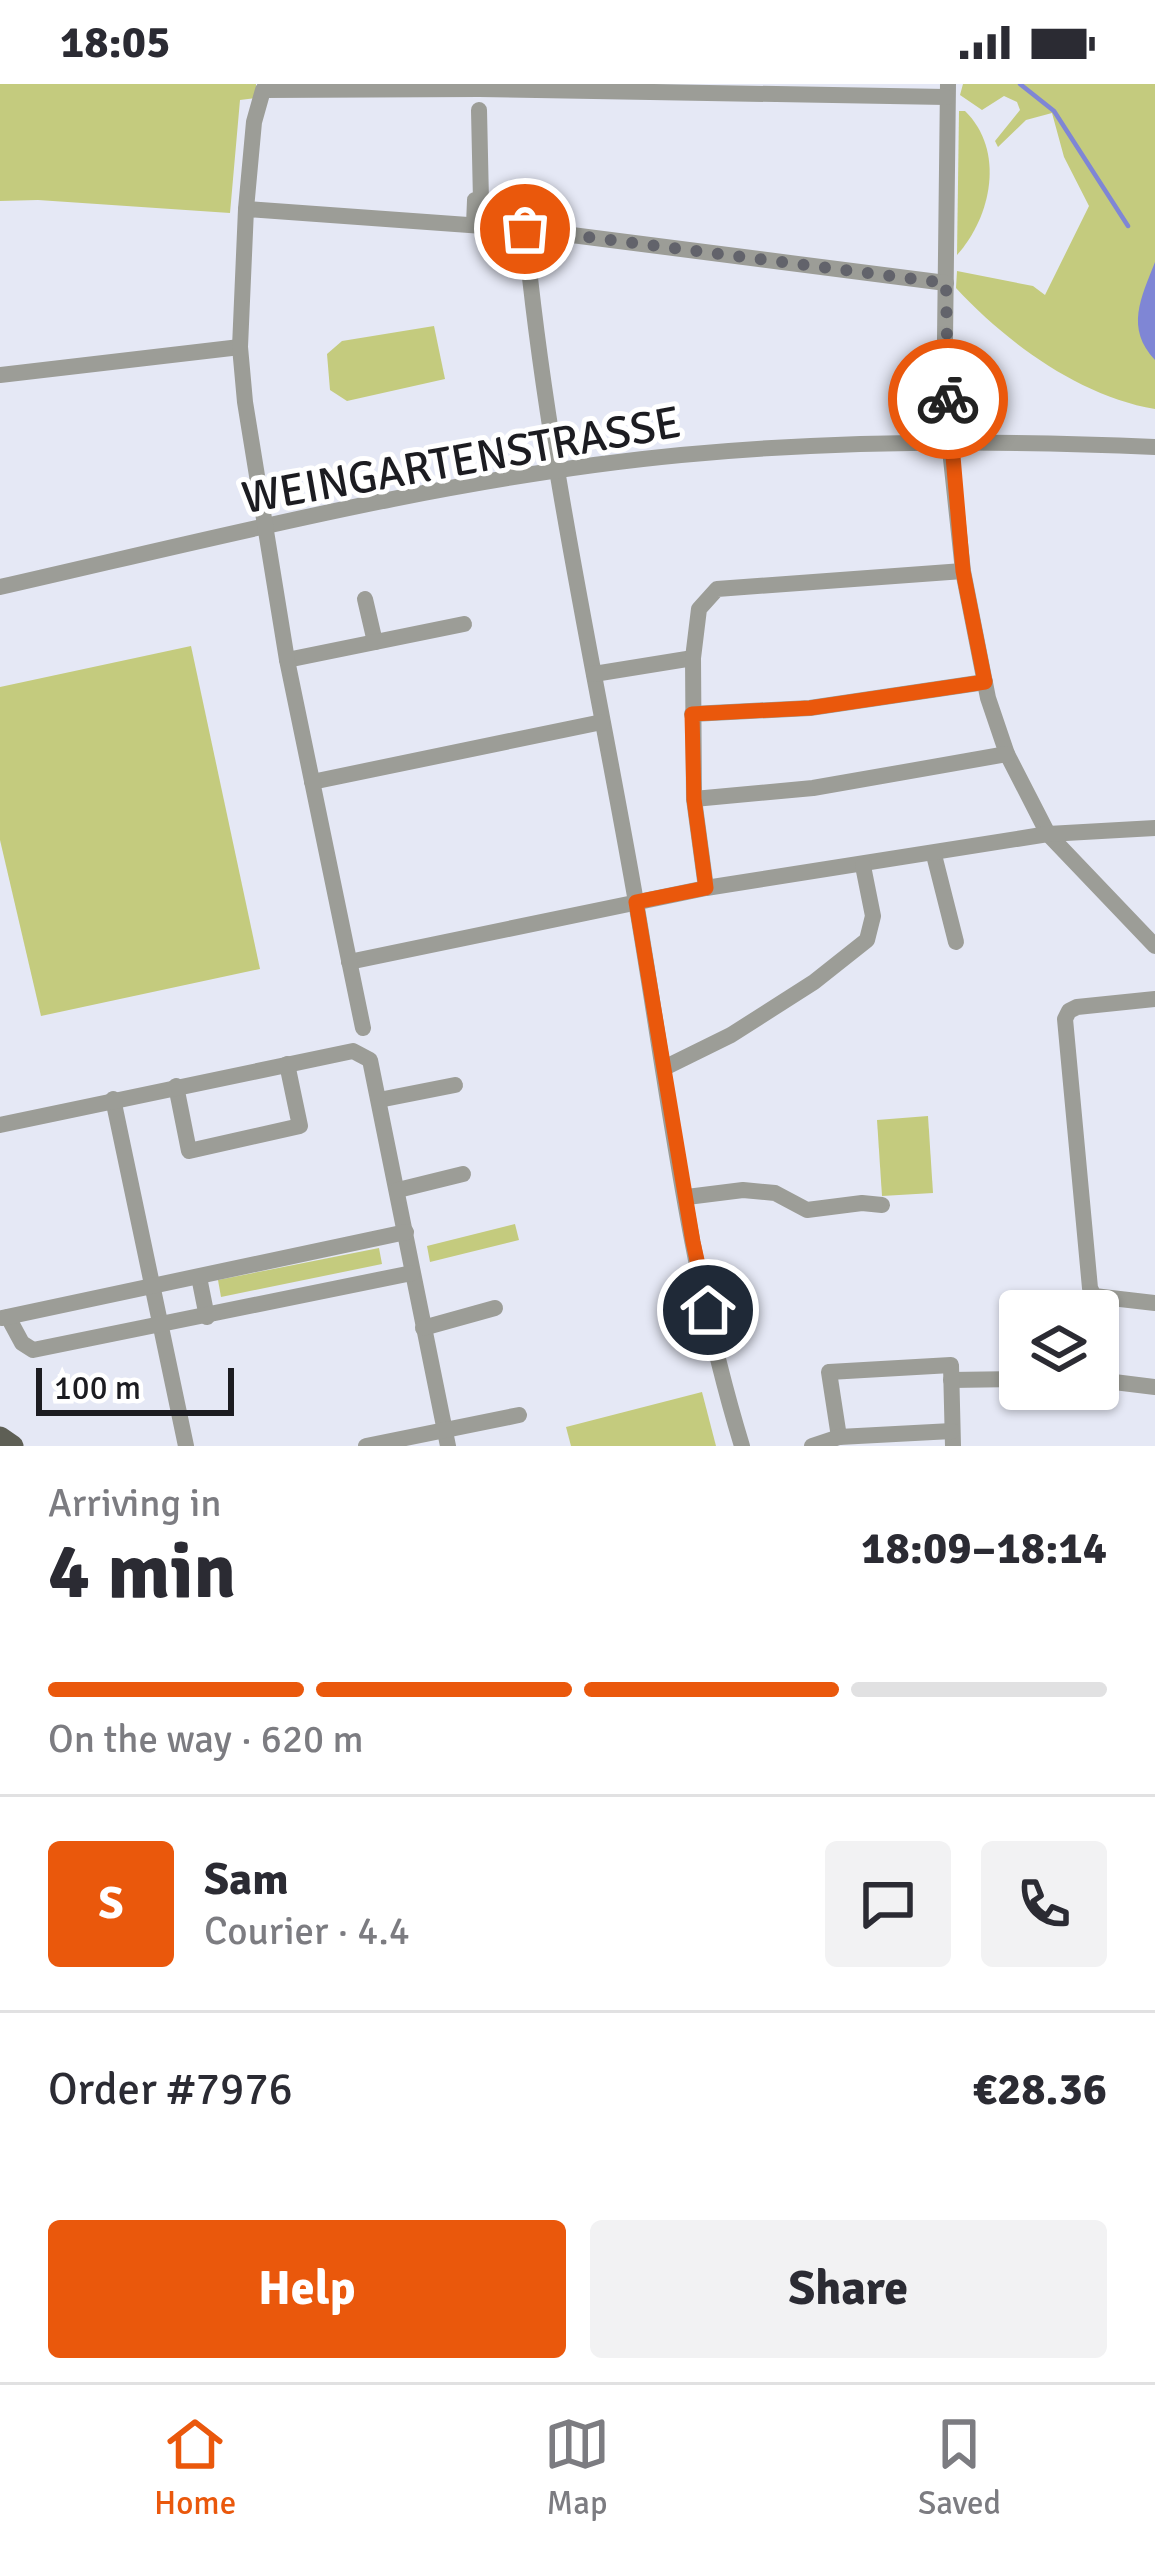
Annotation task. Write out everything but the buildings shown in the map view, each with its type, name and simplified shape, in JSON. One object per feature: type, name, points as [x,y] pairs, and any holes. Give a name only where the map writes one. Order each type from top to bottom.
[{"type":"main road","points":[[0,1437],[13,1446]]},
{"type":"street","points":[[363,1028],[263,529],[240,347],[246,209],[254,122],[262,90],[947,90],[950,442],[963,571],[985,682],[1007,754],[1048,834],[1155,946]]},
{"type":"street","points":[[474,225],[475,200],[481,201],[479,110]]},
{"type":"street","points":[[246,209],[525,229],[946,283]]},
{"type":"street","points":[[525,229],[539,355],[602,722],[687,1197],[727,1395],[742,1446]]},
{"type":"street","points":[[0,375],[240,347]]},
{"type":"street","name":"WEINGARTENSTRASSE","points":[[0,587],[558,470],[679,455],[819,444],[1155,447]]},
{"type":"street","points":[[706,888],[694,799],[693,658],[699,608],[717,589],[963,571]]},
{"type":"street","points":[[365,599],[375,642]]},
{"type":"street","points":[[287,660],[464,624]]},
{"type":"street","points":[[594,674],[693,658]]},
{"type":"street","points":[[692,714],[810,708],[985,682]]},
{"type":"street","points":[[312,782],[602,722]]},
{"type":"street","points":[[694,799],[814,788],[1007,754]]},
{"type":"street","points":[[349,962],[706,888],[1048,834],[1155,828]]},
{"type":"street","points":[[934,855],[956,942]]},
{"type":"street","points":[[664,1068],[730,1035],[814,982],[866,940],[874,916],[863,866]]},
{"type":"street","points":[[1155,999],[1077,1007],[1065,1019],[1090,1288],[1094,1296],[1155,1303]]},
{"type":"street","points":[[0,1124],[353,1051],[370,1060],[446,1438]]},
{"type":"street","points":[[176,1086],[189,1150],[300,1126],[287,1064]]},
{"type":"street","points":[[379,1100],[455,1085]]},
{"type":"street","points":[[113,1099],[186,1446]]},
{"type":"street","points":[[398,1190],[463,1174]]},
{"type":"street","points":[[687,1197],[743,1190],[775,1193],[808,1210],[881,1205]]},
{"type":"street","points":[[406,1232],[4,1318],[33,1350],[412,1273]]},
{"type":"street","points":[[199,1277],[207,1317]]},
{"type":"street","points":[[423,1328],[495,1308]]},
{"type":"street","points":[[839,1436],[829,1372],[999,1376]]},
{"type":"street","points":[[812,1446],[839,1436],[952,1439],[951,1373]]},
{"type":"street","points":[[1119,1382],[1155,1388]]},
{"type":"street","points":[[366,1446],[446,1438],[519,1415]]},
{"type":"green space","points":[[0,84],[256,84],[256,98],[240,100],[230,213],[0,201]]},
{"type":"green space","points":[[963,84],[1155,84],[1155,409],[1100,392],[1047,365],[998,329],[956,288],[957,271],[1033,286],[1045,295],[1089,206],[1064,157],[1052,113],[1026,120],[998,147],[995,141],[1020,110],[1017,102],[1004,96],[982,110],[960,95]]},
{"type":"green space","points":[[959,111],[965,111],[986,144],[989,183],[979,222],[957,255]]},
{"type":"green space","points":[[434,326],[445,379],[347,401],[330,390],[327,354],[342,341]]},
{"type":"green space","points":[[191,646],[260,969],[41,1016],[0,840],[0,687]]},
{"type":"green space","points":[[928,1116],[933,1193],[882,1196],[877,1120]]},
{"type":"green space","points":[[515,1224],[519,1240],[430,1262],[427,1246]]},
{"type":"green space","points":[[379,1248],[382,1264],[221,1297],[218,1280]]},
{"type":"green space","points":[[702,1392],[716,1446],[571,1446],[566,1427]]},
{"type":"water","points":[[1155,262],[1155,360],[1140,336],[1138,312]]},
{"type":"waterway","points":[[1020,84],[1054,111],[1128,226]]},
{"type":"way so far","points":[[525,229],[946,283],[948,399]]},
{"type":"route","points":[[708,1310],[636,902],[706,888],[694,799],[692,714],[810,708],[985,682],[963,571],[948,399]]}]
